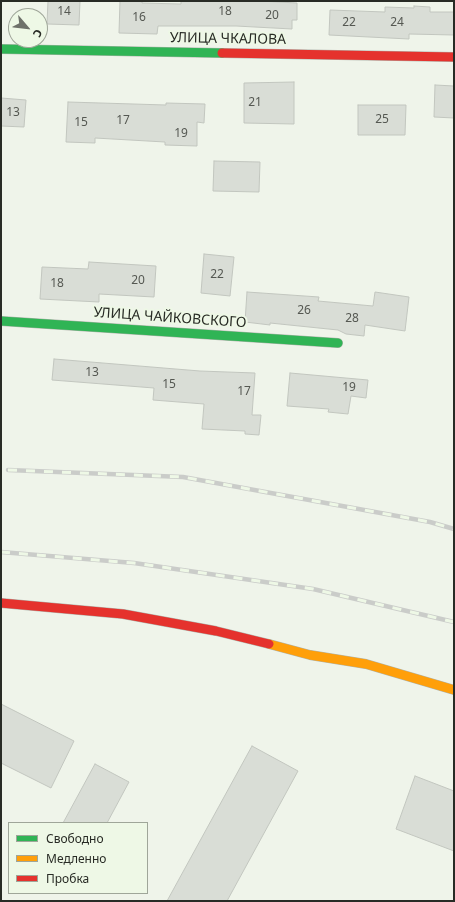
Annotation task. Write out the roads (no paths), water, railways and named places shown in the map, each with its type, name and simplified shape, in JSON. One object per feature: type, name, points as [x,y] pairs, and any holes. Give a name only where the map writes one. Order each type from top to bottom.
[{"type":"street","name":"УЛИЦА ЧКАЛОВА","points":[[1,49],[454,57]]},
{"type":"street","name":"УЛИЦА ЧАЙКОВСКОГО","points":[[1,321],[338,343]]},
{"type":"street","points":[[1,603],[122,614],[216,631],[310,655],[366,664],[454,690]]},
{"type":"railway","points":[[8,470],[183,477],[430,522],[454,529]]},
{"type":"railway","points":[[1,552],[134,563],[313,589],[454,622]]}]
